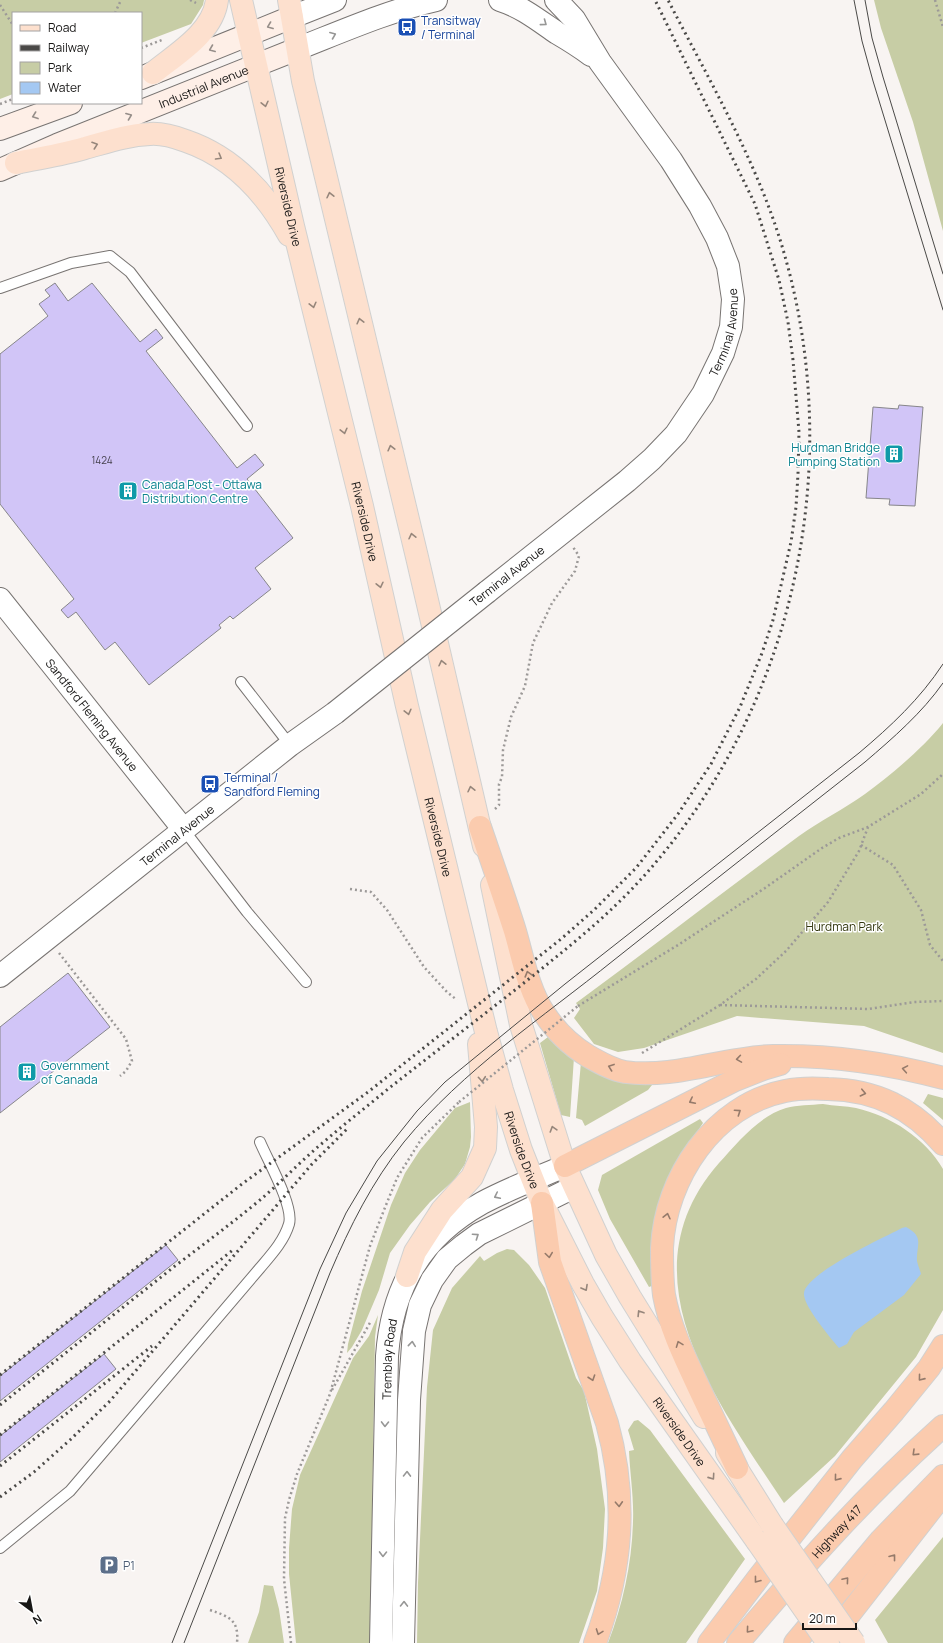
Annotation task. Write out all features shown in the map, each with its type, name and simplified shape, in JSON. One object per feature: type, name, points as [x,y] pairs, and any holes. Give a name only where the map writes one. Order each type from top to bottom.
[{"type":"highway","points":[[480,827],[534,995],[543,1012],[567,1041],[580,1051],[601,1063],[624,1072],[663,1073],[741,1058],[773,1056],[806,1057],[859,1060],[913,1070],[943,1078]]},
{"type":"highway","points":[[565,1166],[735,1080],[763,1069],[806,1057]]},
{"type":"highway","points":[[737,1468],[686,1362],[672,1326],[664,1295],[662,1271],[665,1225],[670,1203],[678,1180],[690,1159],[704,1141],[721,1124],[740,1110],[762,1098],[784,1091],[813,1088],[861,1092],[883,1098],[915,1117],[933,1132],[943,1144]]},
{"type":"highway","points":[[542,1203],[550,1262],[607,1423],[613,1445],[616,1467],[620,1519],[617,1557],[611,1595],[595,1643]]},
{"type":"highway","points":[[709,1643],[759,1576],[847,1465],[924,1374],[943,1346]]},
{"type":"highway","name":"Highway 417","points":[[738,1643],[775,1598],[857,1509],[943,1426]]},
{"type":"highway","points":[[795,1643],[881,1540],[943,1476]]},
{"type":"highway","points":[[827,1643],[943,1494]]},
{"type":"main road","points":[[147,75],[196,39],[206,28],[217,0]]},
{"type":"main road","name":"Riverside Drive","points":[[241,0],[303,267],[362,506],[407,706],[502,1090],[521,1150],[542,1203],[583,1284],[602,1317],[634,1367],[827,1643]]},
{"type":"main road","points":[[147,75],[248,34],[290,9],[304,89],[417,557],[480,827],[521,1026],[565,1166],[606,1255],[630,1296],[772,1525],[854,1643]]},
{"type":"main road","name":"Industrial Avenue","points":[[8,166],[57,144],[297,49]]},
{"type":"main road","points":[[0,129],[68,104]]},
{"type":"main road","points":[[8,166],[84,149],[129,136],[152,134],[175,138],[196,145],[231,164],[253,183],[267,199],[291,238],[303,267]]},
{"type":"main road","points":[[407,1276],[416,1252],[442,1210],[472,1177],[480,1163],[485,1146],[486,1122],[472,971]]},
{"type":"street","points":[[290,9],[335,0]]},
{"type":"street","points":[[297,49],[413,5],[436,0]]},
{"type":"street","name":"Terminal Avenue","points":[[0,976],[290,745],[334,713],[627,481],[652,459],[676,434],[703,394],[723,353],[731,327],[733,299],[728,266],[717,238],[700,206],[671,160],[600,62],[574,19],[556,0]]},
{"type":"street","name":"Terminal Avenue","points":[[508,1],[541,20],[600,62]]},
{"type":"street","name":"Sandford Fleming Avenue","points":[[0,599],[184,830]]},
{"type":"street","name":"Tremblay Road","points":[[381,1643],[388,1333],[393,1314],[407,1276],[420,1256],[447,1226],[482,1203],[565,1166]]},
{"type":"street","name":"Tremblay Road","points":[[403,1643],[408,1400],[414,1331],[420,1305],[432,1280],[447,1259],[464,1245],[479,1234],[574,1187]]},
{"type":"lane","points":[[0,288],[71,263],[110,256],[130,272],[247,426]]},
{"type":"lane","points":[[241,682],[290,745]]},
{"type":"lane","points":[[184,830],[257,924],[306,982]]},
{"type":"lane","points":[[0,1548],[70,1491],[260,1268],[283,1238],[289,1224],[289,1208],[260,1142]]},
{"type":"path","points":[[115,12],[121,0]]},
{"type":"path","points":[[935,0],[943,27]]},
{"type":"path","points":[[0,5],[12,23]]},
{"type":"path","points":[[0,104],[12,99]]},
{"type":"path","points":[[495,810],[499,805],[499,784],[502,777],[503,750],[511,717],[525,686],[533,643],[552,603],[575,571],[579,556],[564,531]]},
{"type":"path","points":[[330,1394],[370,1246],[397,1178],[422,1138],[459,1102],[578,1006],[690,937],[765,888],[822,848],[839,838],[868,826],[921,794],[943,774]]},
{"type":"path","points":[[640,1053],[646,1051],[720,1005],[756,979],[786,951],[828,902],[861,845],[868,826]]},
{"type":"path","points":[[861,845],[893,865],[921,910],[930,945],[943,961]]},
{"type":"path","points":[[350,889],[371,892],[388,910],[424,967],[447,992],[461,1003]]},
{"type":"path","points":[[58,953],[126,1039],[132,1061],[126,1071],[120,1076]]},
{"type":"path","points":[[720,1005],[869,1009],[914,1002],[943,1001]]},
{"type":"path","points":[[291,1643],[284,1579],[285,1518],[289,1500],[297,1474],[330,1394],[373,1317]]},
{"type":"path","points":[[210,1610],[231,1619],[237,1633],[237,1643]]},
{"type":"green space","points":[[0,0],[204,0],[203,5],[191,24],[142,43],[142,12],[12,12],[12,94],[0,99]]},
{"type":"green space","points":[[874,0],[943,0],[943,231],[913,122],[881,28]]},
{"type":"green space","name":"Hurdman Park","points":[[943,723],[943,1053],[864,1026],[737,1016],[644,1048],[618,1052],[594,1044],[574,1018],[580,1009],[576,1003],[799,836],[875,787],[896,770]]},
{"type":"green space","points":[[552,1034],[574,1057],[570,1117],[561,1115],[540,1043]]},
{"type":"green space","points":[[581,1062],[634,1082],[652,1085],[648,1090],[585,1126],[582,1120],[576,1118]]},
{"type":"green space","points":[[928,1094],[943,1098],[943,1120],[923,1103]]},
{"type":"green space","points":[[470,1102],[471,1137],[465,1164],[455,1179],[430,1202],[410,1225],[390,1253],[379,1290],[362,1330],[347,1353],[362,1291],[391,1205],[405,1173],[420,1150],[455,1108]]},
{"type":"green space","points":[[823,1104],[856,1108],[894,1123],[917,1138],[936,1158],[943,1169],[943,1310],[916,1357],[835,1456],[784,1503],[732,1424],[708,1381],[690,1338],[679,1294],[678,1250],[691,1206],[719,1163],[741,1138],[758,1123],[776,1112],[795,1106]]},
{"type":"green space","points":[[700,1119],[703,1123],[681,1156],[657,1284],[649,1287],[610,1219],[598,1190],[602,1175]]},
{"type":"green space","points":[[507,1249],[514,1250],[529,1265],[545,1288],[576,1378],[584,1391],[597,1449],[605,1509],[603,1548],[597,1591],[579,1643],[417,1643],[418,1583],[427,1387],[433,1330],[452,1288],[480,1256],[484,1261]]},
{"type":"green space","points":[[378,1315],[375,1337],[370,1643],[296,1643],[289,1574],[289,1548],[292,1509],[300,1475],[353,1358],[369,1336]]},
{"type":"green space","points":[[638,1420],[650,1430],[745,1559],[686,1643],[608,1643],[618,1613],[629,1568],[633,1512],[629,1451],[634,1450],[628,1430],[634,1421]]},
{"type":"green space","points":[[943,1537],[943,1643],[888,1643],[875,1620]]},
{"type":"green space","points":[[264,1585],[273,1586],[279,1609],[284,1643],[248,1643],[259,1612]]},
{"type":"water","points":[[906,1227],[916,1234],[918,1238],[917,1261],[921,1274],[904,1295],[854,1332],[847,1344],[839,1348],[818,1322],[805,1301],[804,1295],[807,1287],[816,1277],[829,1267],[879,1239]]},
{"type":"building","name":"Canada Post - Ottawa Distribution Centre","points":[[55,283],[68,301],[92,283],[140,342],[156,329],[163,338],[146,351],[237,468],[255,454],[264,465],[247,479],[293,538],[255,568],[271,589],[233,619],[230,616],[219,625],[221,628],[149,685],[115,642],[105,650],[76,612],[68,618],[61,610],[74,599],[0,504],[0,354],[48,316],[39,304],[50,296],[45,290]]},
{"type":"building","name":"Hurdman Bridge Pumping Station","points":[[899,405],[923,407],[915,506],[889,505],[890,499],[866,498],[873,407],[898,409]]},
{"type":"building","name":"Government of Canada","points":[[68,973],[110,1027],[0,1113],[0,1027]]},
{"type":"building","points":[[166,1245],[178,1260],[0,1401],[0,1376]]},
{"type":"building","points":[[104,1354],[116,1369],[0,1462],[0,1436]]},
{"type":"tram line","points":[[854,0],[862,41],[873,81],[943,310]]},
{"type":"tram line","points":[[865,0],[872,38],[883,77],[943,274]]},
{"type":"tram line","points":[[172,1643],[320,1269],[346,1213],[377,1161],[417,1111],[445,1082],[565,984],[859,753],[904,712],[925,689],[943,664]]},
{"type":"tram line","points":[[184,1643],[330,1273],[362,1205],[392,1157],[427,1116],[477,1068],[865,762],[926,705],[943,683]]},
{"type":"railway","points":[[0,1375],[242,1184],[368,1092],[561,939],[594,910],[636,868],[678,814],[711,764],[740,707],[762,653],[773,620],[791,542],[796,507],[799,432],[793,360],[788,322],[779,280],[755,204],[655,0]]},
{"type":"railway","points":[[0,1405],[249,1209],[345,1124],[545,966],[603,917],[630,891],[685,825],[730,753],[765,676],[790,596],[805,513],[810,428],[803,343],[786,260],[776,226],[763,192],[734,127],[668,0]]},
{"type":"railway","points":[[0,1497],[34,1472],[110,1401],[312,1164],[349,1127]]},
{"type":"railway","points":[[0,1435],[234,1249]]},
{"type":"railway","points":[[0,1466],[152,1346]]},
{"type":"place","name":"Transitway / Terminal","points":[[407,27]]},
{"type":"place","name":"Hurdman Bridge Pumping Station","points":[[894,454]]},
{"type":"place","name":"Canada Post - Ottawa Distribution Centre","points":[[128,491]]},
{"type":"place","name":"Terminal / Sandford Fleming","points":[[210,784]]},
{"type":"place","name":"Government of Canada","points":[[27,1072]]},
{"type":"place","name":"P1","points":[[109,1565]]}]
